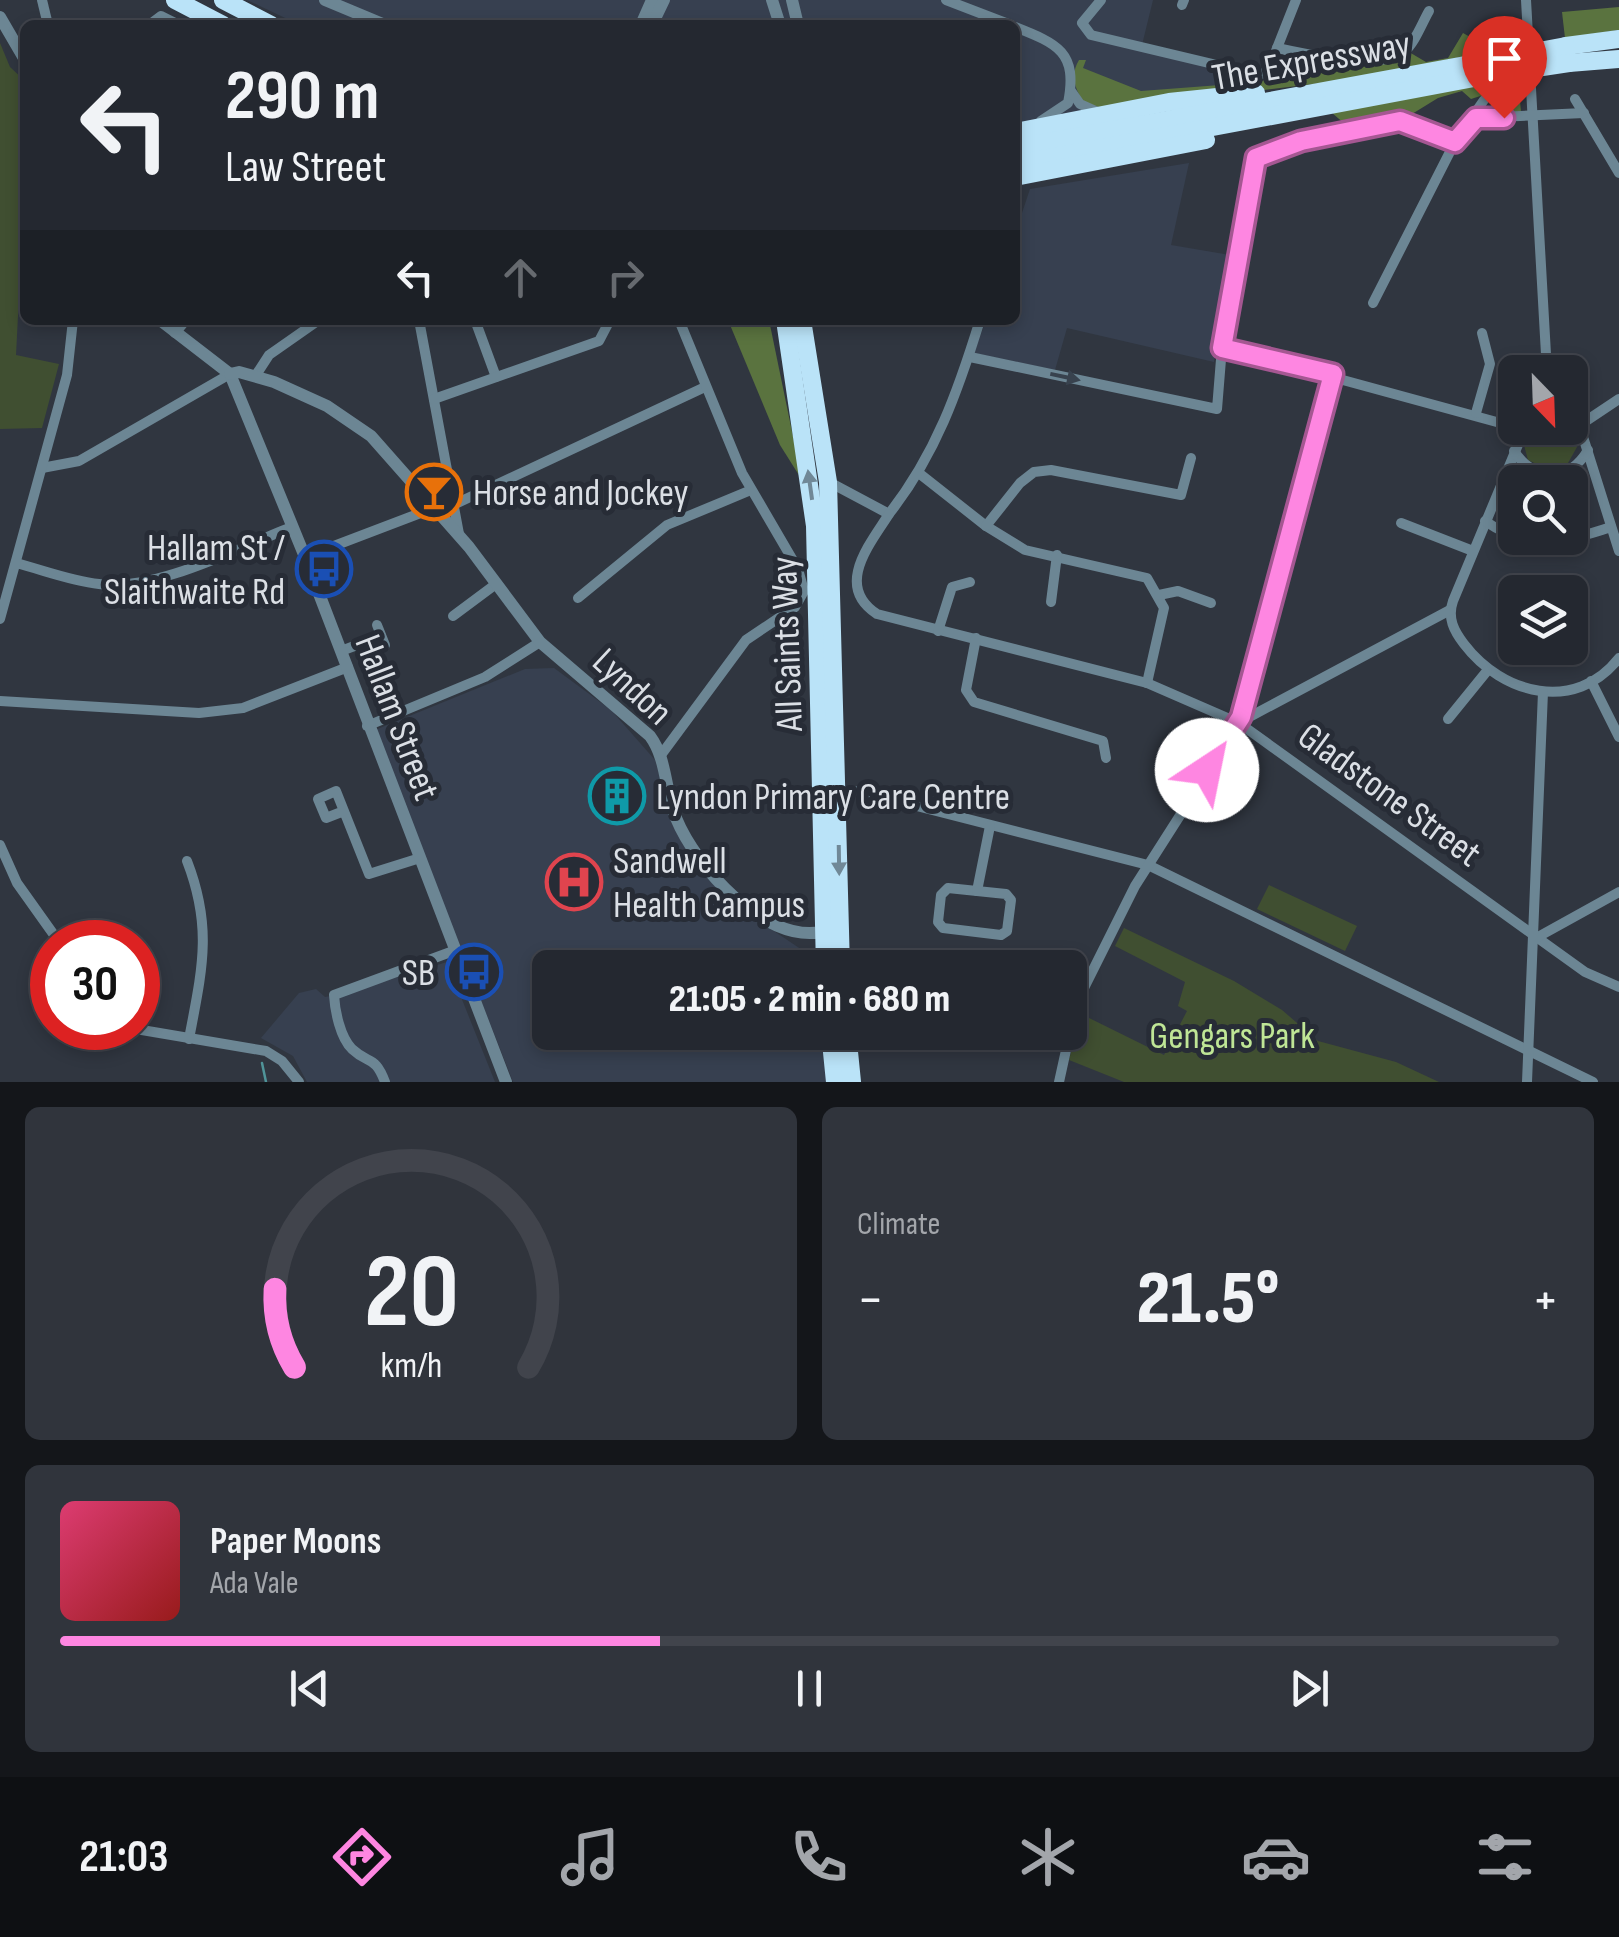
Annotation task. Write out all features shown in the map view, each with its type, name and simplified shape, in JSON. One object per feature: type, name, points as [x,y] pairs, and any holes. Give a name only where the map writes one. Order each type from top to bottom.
[{"type":"highway","points":[[175,0],[213,20]]},
{"type":"highway","points":[[223,0],[262,20]]},
{"type":"highway","name":"The Expressway","points":[[1020,163],[1322,97],[1568,54],[1619,39]]},
{"type":"highway","name":"The Expressway","points":[[1568,54],[1619,59]]},
{"type":"highway","name":"The Expressway","points":[[1020,137],[1322,97],[1357,85],[1488,68]]},
{"type":"highway","points":[[1020,136],[1107,114],[1187,100],[1322,97]]},
{"type":"highway","points":[[1020,177],[1170,149],[1322,97]]},
{"type":"highway","name":"All Saints Way","points":[[787,325],[817,560],[830,932],[836,950]]},
{"type":"highway","name":"All Saints Way","points":[[803,325],[830,510],[827,950]]},
{"type":"highway","points":[[832,1050],[835,1082]]},
{"type":"highway","points":[[849,1050],[852,1082]]},
{"type":"street","points":[[324,0],[373,20]]},
{"type":"street","points":[[647,20],[664,0]]},
{"type":"street","points":[[946,0],[998,20]]},
{"type":"street","points":[[1101,0],[1084,18],[1082,28],[1140,49],[1262,74],[1296,0]]},
{"type":"street","points":[[1526,0],[1546,355]]},
{"type":"street","points":[[1277,48],[1336,58],[1391,58],[1406,51],[1428,10]]},
{"type":"street","points":[[0,17],[20,51]]},
{"type":"street","points":[[1020,29],[1061,48],[1070,66],[1070,91],[1061,112],[1020,135]]},
{"type":"street","points":[[1070,91],[1080,104],[1107,114]]},
{"type":"street","points":[[1373,303],[1455,142],[1476,118],[1484,100]]},
{"type":"street","points":[[1575,100],[1619,174]]},
{"type":"street","points":[[1476,118],[1584,113]]},
{"type":"street","points":[[970,357],[1217,409],[1222,349],[1256,158],[1301,141],[1400,121],[1455,142]]},
{"type":"street","points":[[0,618],[71,356],[73,325]]},
{"type":"street","points":[[166,325],[230,374]]},
{"type":"street","points":[[175,333],[182,325]]},
{"type":"street","points":[[241,399],[269,355],[312,325]]},
{"type":"street","points":[[421,325],[460,535]]},
{"type":"street","points":[[477,325],[496,377]]},
{"type":"street","points":[[434,399],[598,341],[607,325]]},
{"type":"street","points":[[660,755],[746,640],[802,597],[798,569],[751,490],[681,325]]},
{"type":"street","name":"Gladstone Street","points":[[979,325],[944,428],[920,474],[889,514],[856,568],[860,595],[876,614],[1146,683],[1239,722],[1536,938],[1585,972],[1619,987]]},
{"type":"street","points":[[1476,413],[1490,364],[1482,333]]},
{"type":"street","points":[[1222,349],[1333,374],[1498,420]]},
{"type":"street","points":[[42,468],[79,461],[230,374],[256,375]]},
{"type":"street","name":"Hallam Street","points":[[230,374],[342,651],[367,726],[506,1082]]},
{"type":"street","points":[[1087,982],[1148,865],[1239,722],[1333,374]]},
{"type":"street","name":"Lyndon","points":[[256,375],[354,422],[460,535],[540,642],[650,736],[660,755],[674,812],[699,860],[734,895],[782,930],[795,935],[830,932]]},
{"type":"street","points":[[305,557],[452,504],[706,387]]},
{"type":"street","points":[[1588,414],[1619,399]]},
{"type":"street","points":[[1515,445],[1450,610],[1460,639],[1487,672],[1516,687],[1544,692],[1591,681],[1619,658]]},
{"type":"street","points":[[1585,445],[1619,550]]},
{"type":"street","points":[[1514,450],[1524,467],[1546,475],[1570,470],[1588,450]]},
{"type":"street","points":[[986,526],[1034,472],[1051,470],[1181,495],[1192,458]]},
{"type":"street","points":[[920,474],[986,526],[1024,550],[1147,578],[1164,608],[1146,683]]},
{"type":"street","points":[[828,482],[889,514]]},
{"type":"street","points":[[578,598],[667,525],[751,490]]},
{"type":"street","points":[[830,510],[841,499],[854,496]]},
{"type":"street","points":[[1485,521],[1522,541],[1552,544],[1610,527]]},
{"type":"street","points":[[1402,523],[1473,551]]},
{"type":"street","points":[[16,563],[99,584],[122,584],[200,563],[292,526]]},
{"type":"street","points":[[1050,602],[1057,556]]},
{"type":"street","points":[[938,630],[952,587],[970,582]]},
{"type":"street","points":[[454,616],[496,584]]},
{"type":"street","points":[[1159,596],[1178,591],[1211,603]]},
{"type":"street","points":[[1239,722],[1450,610]]},
{"type":"street","points":[[342,651],[381,635]]},
{"type":"street","points":[[976,638],[966,690],[974,702],[1103,741],[1106,758]]},
{"type":"street","points":[[367,726],[485,677],[540,642]]},
{"type":"street","points":[[0,700],[199,713],[243,708],[348,667]]},
{"type":"street","points":[[1448,719],[1487,672]]},
{"type":"street","points":[[1591,681],[1619,738]]},
{"type":"street","points":[[1527,1082],[1544,692]]},
{"type":"street","points":[[858,790],[1148,865],[1593,1082]]},
{"type":"street","points":[[344,811],[369,874],[420,858]]},
{"type":"street","points":[[977,891],[990,826]]},
{"type":"street","points":[[0,845],[17,883],[43,920]]},
{"type":"street","points":[[188,861],[202,900],[205,927],[189,1038]]},
{"type":"street","points":[[948,888],[977,891],[1006,894],[1011,900],[1007,930],[1001,935],[943,928],[938,922],[941,895],[948,888]]},
{"type":"street","points":[[1536,938],[1619,892]]},
{"type":"street","points":[[385,1082],[378,1062],[350,1048],[334,995],[456,950]]},
{"type":"street","points":[[160,1033],[266,1051],[282,1061],[299,1082]]},
{"type":"street","points":[[1059,1082],[1066,1050]]},
{"type":"shaded area","points":[[247,0],[1153,0],[1141,49],[1259,75],[1263,92],[1020,131],[1020,20],[289,20]]},
{"type":"shaded area","points":[[1189,163],[1171,245],[1230,255],[1214,362],[1067,328],[1055,370],[974,353],[984,325],[1020,325],[1020,219],[1030,189]]},
{"type":"shaded area","name":"Sandwell Health Campus","points":[[554,668],[611,710],[655,760],[671,816],[731,902],[802,950],[532,950],[532,1050],[824,1050],[827,1082],[513,1082],[375,730],[525,669]]},
{"type":"shaded area","points":[[447,962],[495,1082],[307,1082],[293,1056],[261,1038],[299,993],[316,989],[325,997],[342,994]]},
{"type":"green space","points":[[1619,7],[1619,30],[1565,38],[1562,12]]},
{"type":"green space","points":[[1463,33],[1488,47],[1488,52],[1330,82],[1107,109],[1085,104],[1074,82],[1079,60],[1086,60],[1083,68],[1141,91],[1260,82],[1290,68],[1316,76],[1338,61],[1409,52],[1426,62],[1448,58]]},
{"type":"green space","points":[[0,43],[10,67],[20,76],[20,293],[16,355],[59,364],[42,428],[0,429]]},
{"type":"green space","points":[[1518,77],[1521,112],[1490,112],[1493,92],[1471,99],[1462,91],[1438,98],[1412,114],[1346,125],[1331,112]]},
{"type":"green space","points":[[730,325],[770,325],[802,480],[780,445]]},
{"type":"green space","points":[[1524,445],[1577,447],[1568,463],[1561,465],[1539,465],[1528,460]]},
{"type":"green space","points":[[1269,885],[1357,926],[1345,951],[1257,909]]},
{"type":"green space","name":"Gengars Park","points":[[1124,928],[1234,981],[1282,1010],[1318,1041],[1396,1062],[1439,1082],[1124,1082],[1069,1060],[1072,1050],[1087,1050],[1087,1017],[1164,1055],[1187,1011],[1178,1006],[1185,982],[1115,946]]},
{"type":"waterway","points":[[262,1063],[266,1082]]},
{"type":"place","name":"Horse and Jockey","points":[[434,492]]},
{"type":"place","name":"Hallam St / Slaithwaite Rd","points":[[324,569]]},
{"type":"place","name":"Lyndon Primary Care Centre","points":[[617,796]]},
{"type":"place","name":"Sandwell Health Campus","points":[[574,882]]},
{"type":"place","name":"SB","points":[[474,972]]},
{"type":"route","points":[[1207,770],[1241,717],[1333,374],[1222,348],[1256,158],[1301,141],[1400,121],[1455,142],[1476,118],[1504,118]]}]
